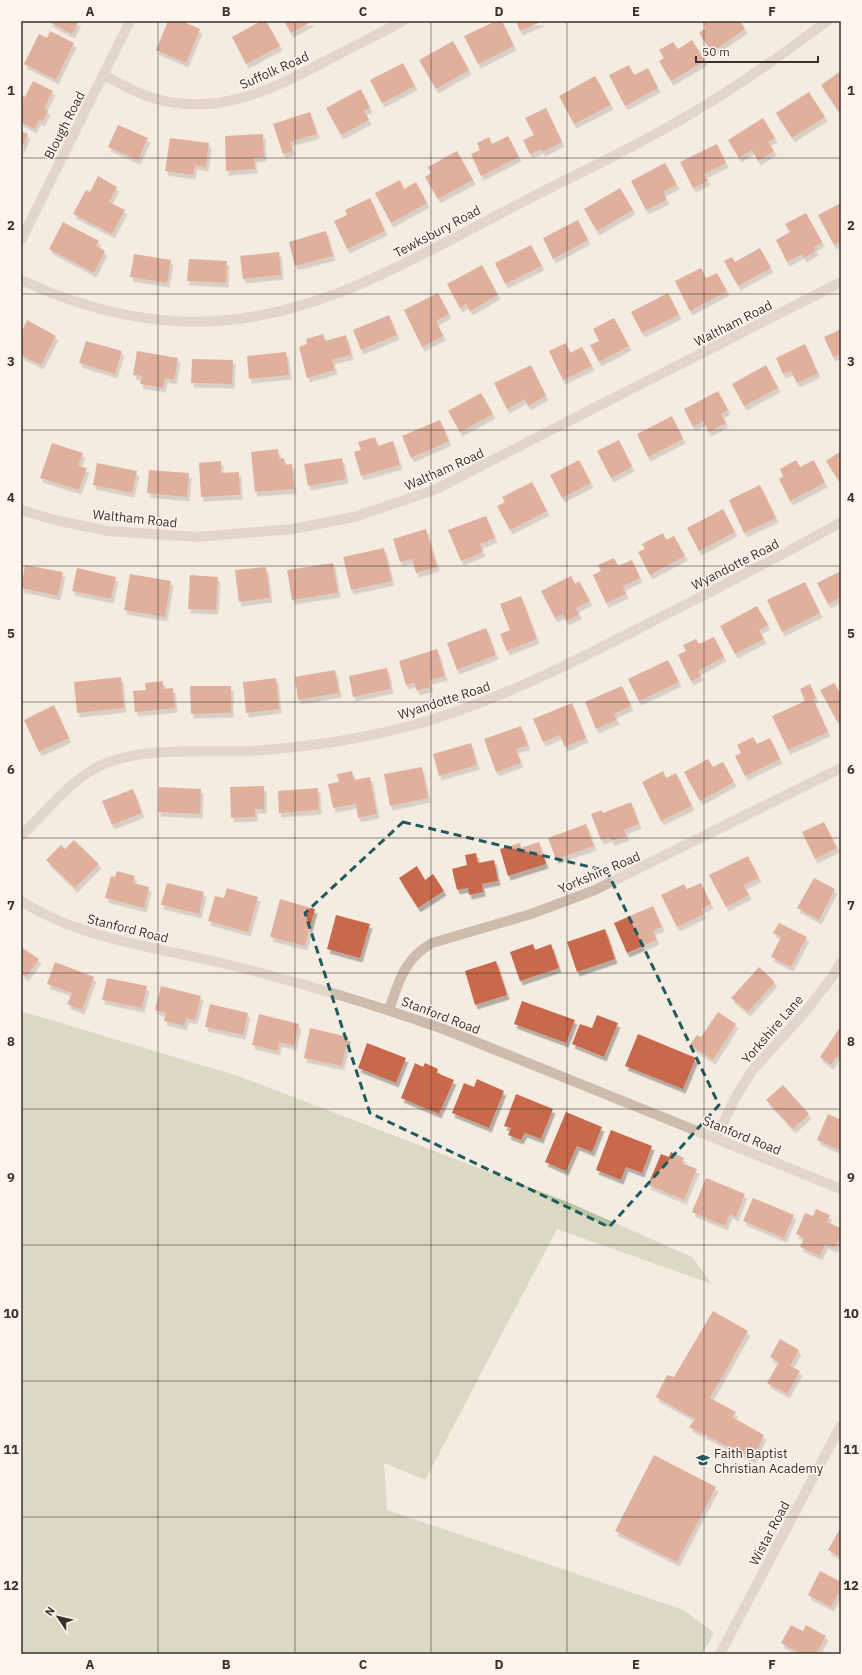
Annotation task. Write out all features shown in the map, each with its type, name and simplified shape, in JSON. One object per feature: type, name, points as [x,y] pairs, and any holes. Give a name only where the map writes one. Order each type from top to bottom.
[{"type":"street","name":"Blough Road","points":[[21,240],[130,21]]},
{"type":"street","name":"Suffolk Road","points":[[104,75],[137,93],[157,100],[178,103],[212,104],[239,100],[258,94],[290,80],[403,21]]},
{"type":"street","name":"Tewksbury Road","points":[[21,280],[49,293],[98,308],[157,319],[202,321],[238,319],[322,300],[368,282],[554,185],[625,151],[687,116],[754,74],[827,21]]},
{"type":"street","name":"Waltham Road","points":[[21,510],[55,520],[108,531],[197,537],[293,530],[354,517],[434,490],[841,282]]},
{"type":"street","name":"Wyandotte Road","points":[[21,836],[80,778],[95,768],[121,757],[141,754],[280,748],[354,738],[425,722],[498,696],[555,671],[809,541],[841,522]]},
{"type":"street","name":"Yorkshire Road","points":[[389,1010],[402,972],[421,949],[432,943],[531,914],[595,890],[841,769]]},
{"type":"street","name":"Stanford Road","points":[[21,901],[44,915],[69,926],[123,941],[291,980],[389,1010],[446,1030],[841,1189]]},
{"type":"street","name":"Yorkshire Lane","points":[[716,1138],[735,1098],[752,1071],[805,1012],[833,976],[841,962]]},
{"type":"street","name":"Wistar Road","points":[[720,1654],[841,1425]]},
{"type":"highlighted area","points":[[403,822],[607,871],[719,1105],[609,1227],[370,1113],[305,913]]},
{"type":"green space","points":[[21,1011],[238,1076],[570,1203],[692,1257],[712,1284],[557,1229],[425,1480],[384,1463],[387,1510],[684,1610],[714,1633],[702,1654],[21,1654]]},
{"type":"building","points":[[47,21],[79,21],[72,34]]},
{"type":"building","points":[[168,21],[181,21],[200,29],[186,63],[156,50]]},
{"type":"building","points":[[261,21],[266,21],[280,46],[246,64],[232,37]]},
{"type":"building","points":[[284,21],[313,21],[291,33]]},
{"type":"building","points":[[496,21],[502,21],[514,46],[478,64],[464,36]]},
{"type":"building","points":[[516,21],[543,21],[520,31]]},
{"type":"building","points":[[702,21],[740,21],[745,29],[712,52],[699,33],[706,28]]},
{"type":"building","points":[[50,31],[74,43],[56,80],[24,64],[39,34],[47,38]]},
{"type":"building","points":[[692,40],[705,61],[671,81],[659,61],[664,58],[659,50],[673,42],[678,49]]},
{"type":"building","points":[[453,41],[469,70],[436,89],[419,60]]},
{"type":"building","points":[[403,63],[415,86],[382,103],[370,80]]},
{"type":"building","points":[[629,65],[634,75],[648,68],[658,88],[625,106],[609,75]]},
{"type":"building","points":[[841,71],[841,115],[821,85]]},
{"type":"building","points":[[595,76],[611,105],[574,124],[559,96]]},
{"type":"building","points":[[33,81],[53,91],[44,108],[48,111],[42,122],[39,120],[34,129],[21,122],[21,95],[25,97]]},
{"type":"building","points":[[361,89],[370,108],[364,111],[369,120],[341,135],[326,108]]},
{"type":"building","points":[[809,92],[825,117],[792,138],[776,113]]},
{"type":"building","points":[[546,108],[562,142],[543,152],[541,149],[530,154],[523,140],[534,135],[525,118]]},
{"type":"building","points":[[310,112],[317,134],[290,142],[293,151],[283,154],[273,124]]},
{"type":"building","points":[[763,118],[775,138],[768,142],[774,151],[758,161],[752,150],[739,158],[728,140]]},
{"type":"building","points":[[118,125],[148,138],[138,160],[108,147]]},
{"type":"building","points":[[21,131],[28,134],[21,150]]},
{"type":"building","points":[[263,134],[264,157],[254,158],[255,169],[226,171],[225,136]]},
{"type":"building","points":[[508,136],[519,157],[481,176],[471,154],[480,150],[477,143],[489,137],[492,144]]},
{"type":"building","points":[[170,138],[209,143],[206,167],[195,165],[193,175],[165,171]]},
{"type":"building","points":[[717,144],[726,163],[704,174],[708,181],[693,188],[680,162]]},
{"type":"building","points":[[457,151],[473,180],[438,199],[425,177],[431,173],[428,167]]},
{"type":"building","points":[[665,163],[677,185],[663,192],[667,200],[646,210],[631,181]]},
{"type":"building","points":[[98,176],[117,187],[109,202],[125,210],[112,234],[73,214],[86,190],[90,192]]},
{"type":"building","points":[[400,180],[404,189],[416,182],[427,203],[391,223],[375,193]]},
{"type":"building","points":[[620,188],[633,210],[597,231],[584,209]]},
{"type":"building","points":[[370,198],[385,231],[347,249],[334,221],[347,215],[345,210]]},
{"type":"building","points":[[841,203],[841,241],[834,245],[818,215]]},
{"type":"building","points":[[806,213],[822,242],[814,247],[816,251],[804,258],[802,254],[787,262],[776,240],[790,232],[785,224]]},
{"type":"building","points":[[578,220],[588,240],[553,259],[543,238]]},
{"type":"building","points":[[63,222],[99,241],[96,246],[105,251],[94,273],[49,249]]},
{"type":"building","points":[[326,231],[333,256],[295,266],[289,242]]},
{"type":"building","points":[[531,245],[542,266],[505,284],[495,263]]},
{"type":"building","points":[[760,248],[771,268],[738,286],[724,261],[732,257],[735,262]]},
{"type":"building","points":[[279,252],[281,275],[243,279],[240,256]]},
{"type":"building","points":[[134,254],[171,260],[167,283],[130,277]]},
{"type":"building","points":[[189,259],[227,261],[226,283],[187,281]]},
{"type":"building","points":[[482,265],[498,295],[470,311],[466,304],[460,308],[447,284]]},
{"type":"building","points":[[701,268],[706,278],[717,273],[727,291],[690,311],[675,281]]},
{"type":"building","points":[[438,293],[449,314],[436,321],[443,336],[422,347],[404,310]]},
{"type":"building","points":[[668,293],[679,315],[642,333],[631,312]]},
{"type":"building","points":[[389,315],[397,335],[361,350],[353,330]]},
{"type":"building","points":[[614,318],[629,346],[599,362],[590,345],[599,341],[593,329]]},
{"type":"building","points":[[27,320],[56,336],[41,365],[21,355],[21,328],[23,329]]},
{"type":"building","points":[[841,329],[841,354],[833,357],[824,337]]},
{"type":"building","points":[[323,334],[325,341],[346,335],[351,355],[332,360],[335,370],[307,378],[299,347],[307,344],[306,339]]},
{"type":"building","points":[[86,341],[122,351],[115,374],[79,363]]},
{"type":"building","points":[[566,343],[570,353],[582,347],[592,366],[563,380],[549,351]]},
{"type":"building","points":[[805,344],[818,373],[797,383],[791,371],[783,374],[776,358]]},
{"type":"building","points":[[137,351],[178,358],[174,380],[165,378],[163,388],[140,384],[142,376],[133,375]]},
{"type":"building","points":[[286,352],[289,375],[249,379],[247,356]]},
{"type":"building","points":[[192,359],[233,360],[232,384],[191,383]]},
{"type":"building","points":[[531,365],[546,396],[528,406],[525,399],[507,409],[494,383]]},
{"type":"building","points":[[766,365],[778,388],[744,406],[732,384]]},
{"type":"building","points":[[718,391],[728,410],[721,414],[726,423],[709,432],[703,421],[693,427],[684,409]]},
{"type":"building","points":[[481,393],[493,414],[460,432],[448,411]]},
{"type":"building","points":[[672,416],[683,439],[648,457],[637,434]]},
{"type":"building","points":[[440,420],[449,441],[411,458],[402,436]]},
{"type":"building","points":[[375,437],[378,446],[393,441],[400,465],[361,476],[354,452],[361,450],[358,442]]},
{"type":"building","points":[[619,440],[632,467],[611,478],[597,451]]},
{"type":"building","points":[[52,443],[83,453],[78,466],[87,468],[79,490],[40,478]]},
{"type":"building","points":[[278,449],[279,459],[284,458],[285,465],[292,464],[294,489],[255,492],[251,452]]},
{"type":"building","points":[[841,451],[841,479],[839,481],[826,461]]},
{"type":"building","points":[[342,458],[346,479],[308,486],[304,464]]},
{"type":"building","points":[[579,460],[591,483],[562,498],[550,475]]},
{"type":"building","points":[[796,460],[800,467],[814,460],[825,483],[790,501],[779,479],[783,476],[780,469]]},
{"type":"building","points":[[221,461],[221,473],[239,472],[240,495],[201,497],[199,463]]},
{"type":"building","points":[[97,463],[137,471],[132,493],[93,485]]},
{"type":"building","points":[[149,470],[189,473],[187,497],[147,493]]},
{"type":"building","points":[[532,482],[547,511],[510,530],[497,506],[505,502],[502,497]]},
{"type":"building","points":[[760,485],[776,518],[744,533],[729,500]]},
{"type":"building","points":[[723,509],[735,532],[699,551],[687,528]]},
{"type":"building","points":[[486,516],[495,538],[480,544],[483,552],[461,561],[448,530]]},
{"type":"building","points":[[426,529],[437,567],[416,573],[412,559],[400,562],[393,539]]},
{"type":"building","points":[[663,533],[666,540],[674,536],[685,556],[650,575],[638,552],[645,549],[642,544]]},
{"type":"building","points":[[384,548],[392,581],[351,590],[343,557]]},
{"type":"building","points":[[614,558],[618,566],[632,560],[640,578],[623,586],[626,594],[606,603],[593,575],[601,571],[598,565]]},
{"type":"building","points":[[333,563],[338,593],[292,600],[287,570]]},
{"type":"building","points":[[25,565],[63,572],[58,596],[21,588]]},
{"type":"building","points":[[266,567],[270,598],[239,602],[235,570]]},
{"type":"building","points":[[77,568],[116,577],[111,599],[72,591]]},
{"type":"building","points":[[841,571],[841,597],[828,604],[817,583]]},
{"type":"building","points":[[130,574],[171,581],[165,617],[124,610]]},
{"type":"building","points":[[190,575],[218,577],[216,610],[188,609]]},
{"type":"building","points":[[571,576],[575,584],[579,581],[590,601],[576,608],[579,615],[566,621],[563,614],[555,618],[541,591]]},
{"type":"building","points":[[805,582],[820,613],[782,632],[767,600]]},
{"type":"building","points":[[521,596],[537,639],[507,651],[500,634],[510,630],[500,604]]},
{"type":"building","points":[[757,606],[768,625],[759,630],[764,639],[735,654],[720,626]]},
{"type":"building","points":[[486,628],[496,655],[457,670],[447,643]]},
{"type":"building","points":[[714,637],[724,657],[698,671],[701,676],[691,681],[678,655],[686,651],[683,645],[696,639],[699,644]]},
{"type":"building","points":[[437,649],[445,676],[429,680],[431,687],[417,691],[414,683],[406,685],[399,661]]},
{"type":"building","points":[[668,660],[679,682],[639,701],[628,679]]},
{"type":"building","points":[[387,668],[391,689],[353,697],[349,676]]},
{"type":"building","points":[[335,670],[339,693],[298,700],[295,677]]},
{"type":"building","points":[[121,677],[124,708],[77,713],[74,682]]},
{"type":"building","points":[[276,678],[279,709],[246,713],[243,682]]},
{"type":"building","points":[[163,681],[163,689],[173,688],[175,708],[135,712],[133,691],[146,690],[145,683]]},
{"type":"building","points":[[834,683],[841,694],[841,721],[838,723],[820,690]]},
{"type":"building","points":[[810,684],[816,698],[813,699],[828,732],[788,750],[772,716],[805,701],[800,689]]},
{"type":"building","points":[[190,686],[231,686],[231,713],[191,714]]},
{"type":"building","points":[[622,686],[631,706],[614,714],[617,720],[596,729],[585,702]]},
{"type":"building","points":[[572,703],[586,738],[565,747],[560,735],[543,742],[533,719]]},
{"type":"building","points":[[54,705],[69,738],[39,752],[24,720]]},
{"type":"building","points":[[521,726],[528,745],[516,749],[521,763],[496,772],[484,739]]},
{"type":"building","points":[[753,737],[757,744],[770,738],[780,759],[745,776],[735,756],[741,753],[737,745]]},
{"type":"building","points":[[471,743],[477,765],[439,776],[433,754]]},
{"type":"building","points":[[708,759],[713,767],[723,762],[734,782],[700,801],[684,772]]},
{"type":"building","points":[[422,767],[428,798],[390,806],[384,774]]},
{"type":"building","points":[[352,771],[354,780],[370,777],[377,814],[358,818],[356,804],[333,808],[328,784],[339,782],[337,774]]},
{"type":"building","points":[[663,771],[666,778],[676,773],[692,806],[661,821],[642,782]]},
{"type":"building","points":[[264,786],[264,809],[255,809],[255,817],[231,818],[230,787]]},
{"type":"building","points":[[159,787],[201,789],[200,814],[158,812]]},
{"type":"building","points":[[318,788],[319,810],[279,813],[278,791]]},
{"type":"building","points":[[133,789],[142,813],[112,825],[102,801]]},
{"type":"building","points":[[631,802],[639,824],[624,830],[627,836],[612,841],[610,837],[601,840],[591,814],[602,810],[603,813]]},
{"type":"building","points":[[824,822],[837,848],[815,859],[802,832]]},
{"type":"building","points":[[586,824],[594,846],[556,859],[548,838]]},
{"type":"building","points":[[74,840],[99,864],[75,888],[46,860],[61,845],[65,849]]},
{"type":"building","points":[[539,842],[546,864],[508,876],[500,849],[520,843],[521,848]]},
{"type":"building","points":[[476,853],[478,863],[494,860],[498,881],[482,884],[483,892],[469,895],[468,888],[457,890],[452,869],[467,865],[465,855]]},
{"type":"building","points":[[748,856],[759,878],[744,885],[749,895],[726,907],[709,875]]},
{"type":"building","points":[[417,866],[425,880],[433,874],[444,891],[418,908],[399,878]]},
{"type":"building","points":[[117,871],[135,876],[133,883],[149,887],[144,908],[105,898],[111,876],[115,877]]},
{"type":"building","points":[[814,878],[835,889],[819,920],[797,908]]},
{"type":"building","points":[[167,883],[204,892],[199,914],[161,905]]},
{"type":"building","points":[[701,883],[711,904],[701,909],[704,914],[677,927],[661,895],[684,884],[687,889]]},
{"type":"building","points":[[227,888],[258,897],[248,932],[208,921],[215,896],[224,898]]},
{"type":"building","points":[[280,899],[315,909],[305,946],[270,937]]},
{"type":"building","points":[[653,906],[662,927],[653,931],[657,940],[627,953],[614,923]]},
{"type":"building","points":[[336,915],[370,924],[360,958],[327,949]]},
{"type":"building","points":[[779,923],[807,937],[791,967],[771,957],[781,937],[773,933]]},
{"type":"building","points":[[605,929],[615,959],[577,972],[567,942]]},
{"type":"building","points":[[533,944],[535,950],[551,944],[559,968],[520,981],[510,952]]},
{"type":"building","points":[[21,947],[39,959],[26,977],[21,973]]},
{"type":"building","points":[[496,961],[507,995],[475,1005],[465,971]]},
{"type":"building","points":[[55,962],[94,977],[82,1010],[67,1004],[72,993],[47,984]]},
{"type":"building","points":[[759,967],[775,982],[748,1012],[731,998]]},
{"type":"building","points":[[107,978],[147,986],[142,1008],[102,1000]]},
{"type":"building","points":[[161,986],[201,996],[195,1020],[186,1018],[184,1026],[164,1021],[166,1013],[155,1010]]},
{"type":"building","points":[[522,1001],[575,1020],[566,1043],[514,1024]]},
{"type":"building","points":[[210,1004],[248,1013],[243,1035],[205,1027]]},
{"type":"building","points":[[718,1012],[736,1024],[713,1060],[690,1045],[697,1035],[701,1037]]},
{"type":"building","points":[[259,1014],[299,1024],[294,1046],[279,1042],[278,1051],[252,1045]]},
{"type":"building","points":[[597,1015],[618,1023],[604,1057],[572,1044],[580,1024],[592,1028]]},
{"type":"building","points":[[841,1026],[841,1059],[837,1056],[831,1065],[820,1057]]},
{"type":"building","points":[[310,1028],[348,1037],[342,1066],[304,1058]]},
{"type":"building","points":[[638,1034],[696,1058],[683,1089],[625,1066]]},
{"type":"building","points":[[367,1043],[406,1058],[396,1083],[358,1068]]},
{"type":"building","points":[[415,1063],[423,1067],[425,1063],[438,1069],[437,1073],[454,1080],[439,1114],[401,1098]]},
{"type":"building","points":[[477,1079],[504,1091],[489,1128],[452,1113],[464,1083],[474,1087]]},
{"type":"building","points":[[783,1085],[809,1114],[793,1129],[766,1100]]},
{"type":"building","points":[[516,1094],[553,1109],[541,1139],[525,1133],[521,1140],[508,1135],[511,1128],[504,1126]]},
{"type":"building","points":[[566,1112],[602,1127],[592,1152],[577,1146],[566,1171],[545,1162]]},
{"type":"building","points":[[828,1114],[841,1120],[841,1151],[817,1140]]},
{"type":"building","points":[[611,1130],[652,1146],[642,1173],[626,1167],[621,1180],[596,1170]]},
{"type":"building","points":[[671,1152],[684,1158],[682,1163],[697,1169],[684,1200],[648,1185],[661,1154],[669,1157]]},
{"type":"building","points":[[706,1178],[745,1194],[736,1217],[730,1214],[725,1226],[692,1212]]},
{"type":"building","points":[[753,1198],[794,1215],[784,1238],[743,1221]]},
{"type":"building","points":[[816,1209],[830,1215],[827,1222],[841,1228],[841,1234],[835,1248],[825,1244],[820,1256],[800,1247],[804,1238],[796,1234],[805,1213],[813,1216]]},
{"type":"building","points":[[713,1311],[748,1331],[710,1398],[736,1412],[732,1417],[764,1435],[753,1459],[689,1427],[695,1419],[656,1397],[667,1375],[674,1377]]},
{"type":"building","points":[[780,1339],[799,1350],[790,1366],[800,1371],[787,1394],[767,1383],[779,1362],[770,1357]]},
{"type":"building","points":[[654,1455],[716,1487],[677,1562],[615,1531]]},
{"type":"building","points":[[841,1527],[841,1557],[828,1550]]},
{"type":"building","points":[[820,1571],[841,1582],[841,1595],[838,1594],[831,1607],[808,1595]]},
{"type":"building","points":[[791,1625],[803,1631],[806,1625],[826,1636],[816,1654],[801,1654],[781,1643]]},
{"type":"place","name":"Faith Baptist Christian Academy","points":[[703,1460]]}]
